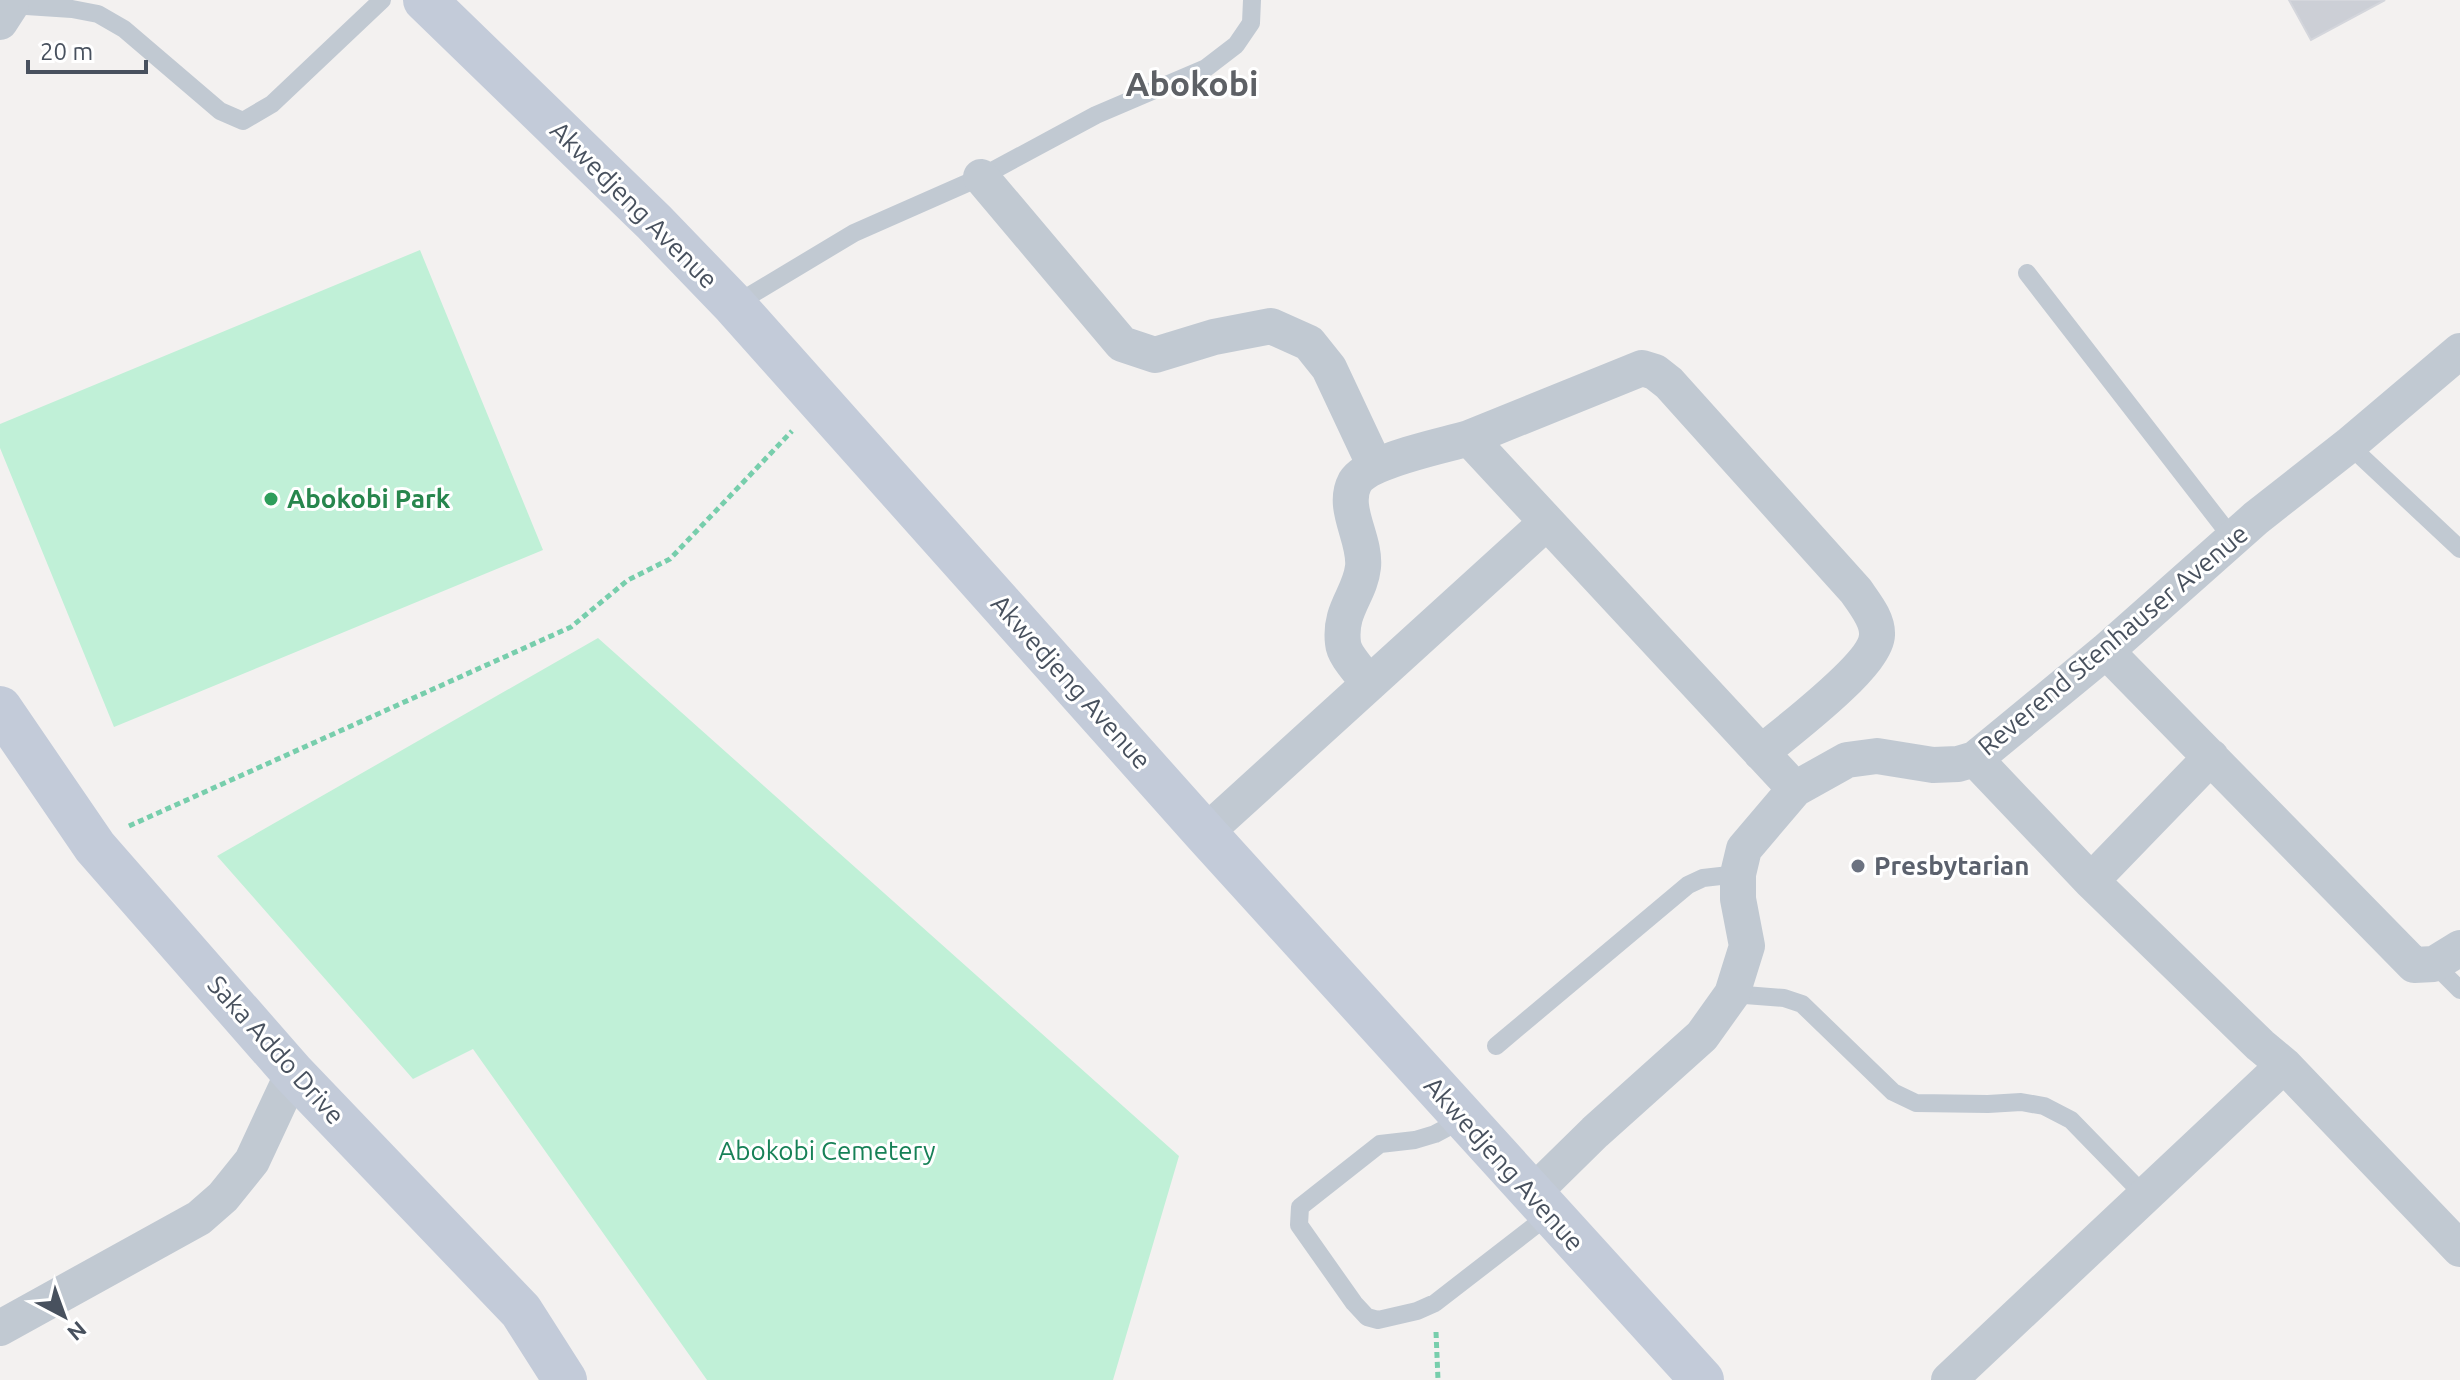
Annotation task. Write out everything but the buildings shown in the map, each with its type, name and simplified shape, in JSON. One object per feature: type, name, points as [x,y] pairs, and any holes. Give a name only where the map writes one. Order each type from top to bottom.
[{"type":"street","name":"Akwedjeng Avenue","points":[[425,0],[654,222],[734,305],[1205,833],[1702,1380]]},
{"type":"street","points":[[981,177],[1122,344],[1155,355],[1214,337],[1271,326],[1309,343],[1329,368],[1375,466]]},
{"type":"street","name":"Reverend Stenhauser Avenue","points":[[1541,1204],[1595,1132],[1702,1036],[1732,994],[1747,946],[1738,899],[1738,874],[1744,849],[1795,789],[1847,760],[1877,756],[1933,765],[1958,764],[1975,759],[2460,351]]},
{"type":"street","points":[[1369,684],[1343,647],[1342,621],[1363,568],[1363,548],[1350,499],[1356,481],[1375,466],[1469,438],[1642,368],[1655,372],[1669,383],[1856,591],[1873,616],[1877,635],[1873,650],[1860,668],[1761,753]]},
{"type":"street","points":[[1469,438],[1795,789]]},
{"type":"street","points":[[1205,833],[1547,522]]},
{"type":"street","points":[[2106,651],[2414,965],[2447,956]]},
{"type":"street","name":"Saka Addo Drive","points":[[0,708],[95,847],[293,1073],[521,1311],[565,1380]]},
{"type":"street","points":[[2091,881],[2211,757]]},
{"type":"street","points":[[1975,759],[2091,881],[2284,1065],[2460,1249]]},
{"type":"street","points":[[1949,1380],[2284,1065]]},
{"type":"street","points":[[0,1328],[199,1218],[223,1197],[252,1161],[293,1073]]},
{"type":"lane","points":[[7,9],[72,9],[98,14],[124,29],[220,111],[243,121],[272,104],[382,0]]},
{"type":"lane","points":[[734,305],[854,233],[981,177],[1096,115],[1206,68],[1236,45],[1251,23],[1252,0]]},
{"type":"lane","points":[[2027,273],[2233,539]]},
{"type":"lane","points":[[2349,445],[2460,549]]},
{"type":"lane","points":[[1496,1046],[1688,885],[1703,878],[1738,874]]},
{"type":"lane","points":[[2447,956],[2460,990]]},
{"type":"lane","points":[[1732,994],[1784,998],[1802,1004],[1893,1092],[1916,1103],[2021,1102],[2044,1106],[2071,1120],[2144,1195]]},
{"type":"lane","points":[[1463,1119],[1435,1134],[1380,1144],[1300,1207],[1299,1225],[1354,1303],[1367,1317],[1378,1320],[1417,1311],[1435,1303],[1541,1204]]},
{"type":"path","points":[[95,847],[135,822],[571,627],[628,580],[670,559],[820,401]]},
{"type":"path","points":[[1435,1303],[1438,1380]]},
{"type":"green space","name":"Abokobi Park","points":[[420,250],[543,550],[114,727],[0,448],[0,424]]},
{"type":"green space","name":"Abokobi Cemetery","points":[[598,638],[1179,1156],[1113,1380],[707,1380],[473,1049],[413,1079],[217,856]]},
{"type":"place","name":"Abokobi Park","points":[[271,499]]},
{"type":"place","name":"Presbytarian","points":[[1858,866]]},
{"type":"district","name":"Abokobi","points":[[1192,84]]}]
